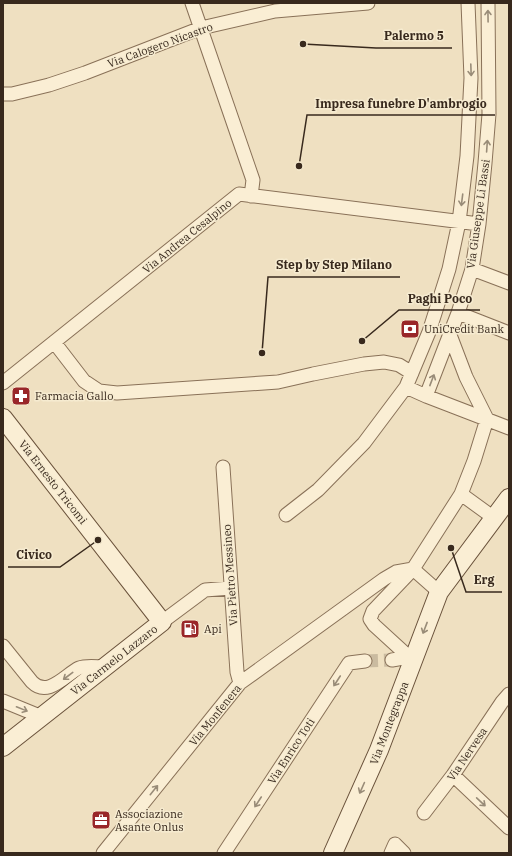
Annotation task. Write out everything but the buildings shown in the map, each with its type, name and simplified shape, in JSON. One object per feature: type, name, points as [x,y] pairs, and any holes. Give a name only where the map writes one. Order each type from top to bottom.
[{"type":"street","points":[[192,3],[253,180],[252,196]]},
{"type":"street","name":"Via Calogero Nicastro","points":[[3,94],[12,94],[34,89],[85,73],[201,28],[275,11],[368,3]]},
{"type":"street","name":"Via Giuseppe Li Bassi","points":[[286,515],[318,490],[364,443],[406,387],[429,332],[443,290],[459,222],[467,156],[471,78],[468,3]]},
{"type":"street","name":"Via Giuseppe Li Bassi","points":[[426,396],[458,314],[472,269],[486,163],[489,114],[488,3]]},
{"type":"street","name":"Via Andrea Cesalpino","points":[[3,383],[239,194],[479,224]]},
{"type":"street","points":[[472,269],[509,283]]},
{"type":"street","points":[[458,314],[509,333]]},
{"type":"street","points":[[411,658],[370,619],[373,611],[413,569],[461,494],[474,461],[487,419],[466,377],[450,335]]},
{"type":"street","points":[[54,342],[84,381],[99,391],[117,393],[278,382],[364,364],[384,362],[399,365],[412,373]]},
{"type":"street","points":[[406,387],[509,428]]},
{"type":"street","name":"Via Ernesto Tricomi","points":[[3,418],[162,622]]},
{"type":"street","name":"Via Pietro Messineo","points":[[223,467],[237,672],[240,683]]},
{"type":"street","points":[[461,494],[494,518]]},
{"type":"street","name":"Via Montegrappa","points":[[333,853],[379,750],[411,658],[439,592],[509,498]]},
{"type":"street","points":[[413,569],[439,592]]},
{"type":"street","name":"Via Monfenera","points":[[103,853],[240,683],[384,579],[396,572],[413,569]]},
{"type":"street","name":"Via Carmelo Lazzaro","points":[[3,747],[205,590],[231,588]]},
{"type":"street","points":[[3,646],[32,682],[38,686],[54,686],[80,668],[89,666],[105,667]]},
{"type":"street","points":[[392,660],[411,658]]},
{"type":"street","name":"Via Enrico Toti","points":[[224,853],[349,663],[366,661]]},
{"type":"street","points":[[3,701],[42,716]]},
{"type":"street","name":"Via Nervesa","points":[[424,813],[507,702]]},
{"type":"street","points":[[453,775],[509,828]]},
{"type":"tunnel","points":[[365,661],[392,660]]},
{"type":"place","name":"Palermo 5","points":[[303,44]]},
{"type":"place","name":"Impresa funebre D'ambrogio","points":[[299,166]]},
{"type":"place","name":"UniCredit Bank","points":[[410,329]]},
{"type":"place","name":"Paghi Poco","points":[[362,341]]},
{"type":"place","name":"Step by Step Milano","points":[[262,353]]},
{"type":"place","name":"Farmacia Gallo","points":[[21,396]]},
{"type":"place","name":"Civico","points":[[98,540]]},
{"type":"place","name":"Erg","points":[[451,548]]},
{"type":"place","name":"Api","points":[[190,629]]},
{"type":"place","name":"Associazione Asante Onlus","points":[[101,820]]}]
